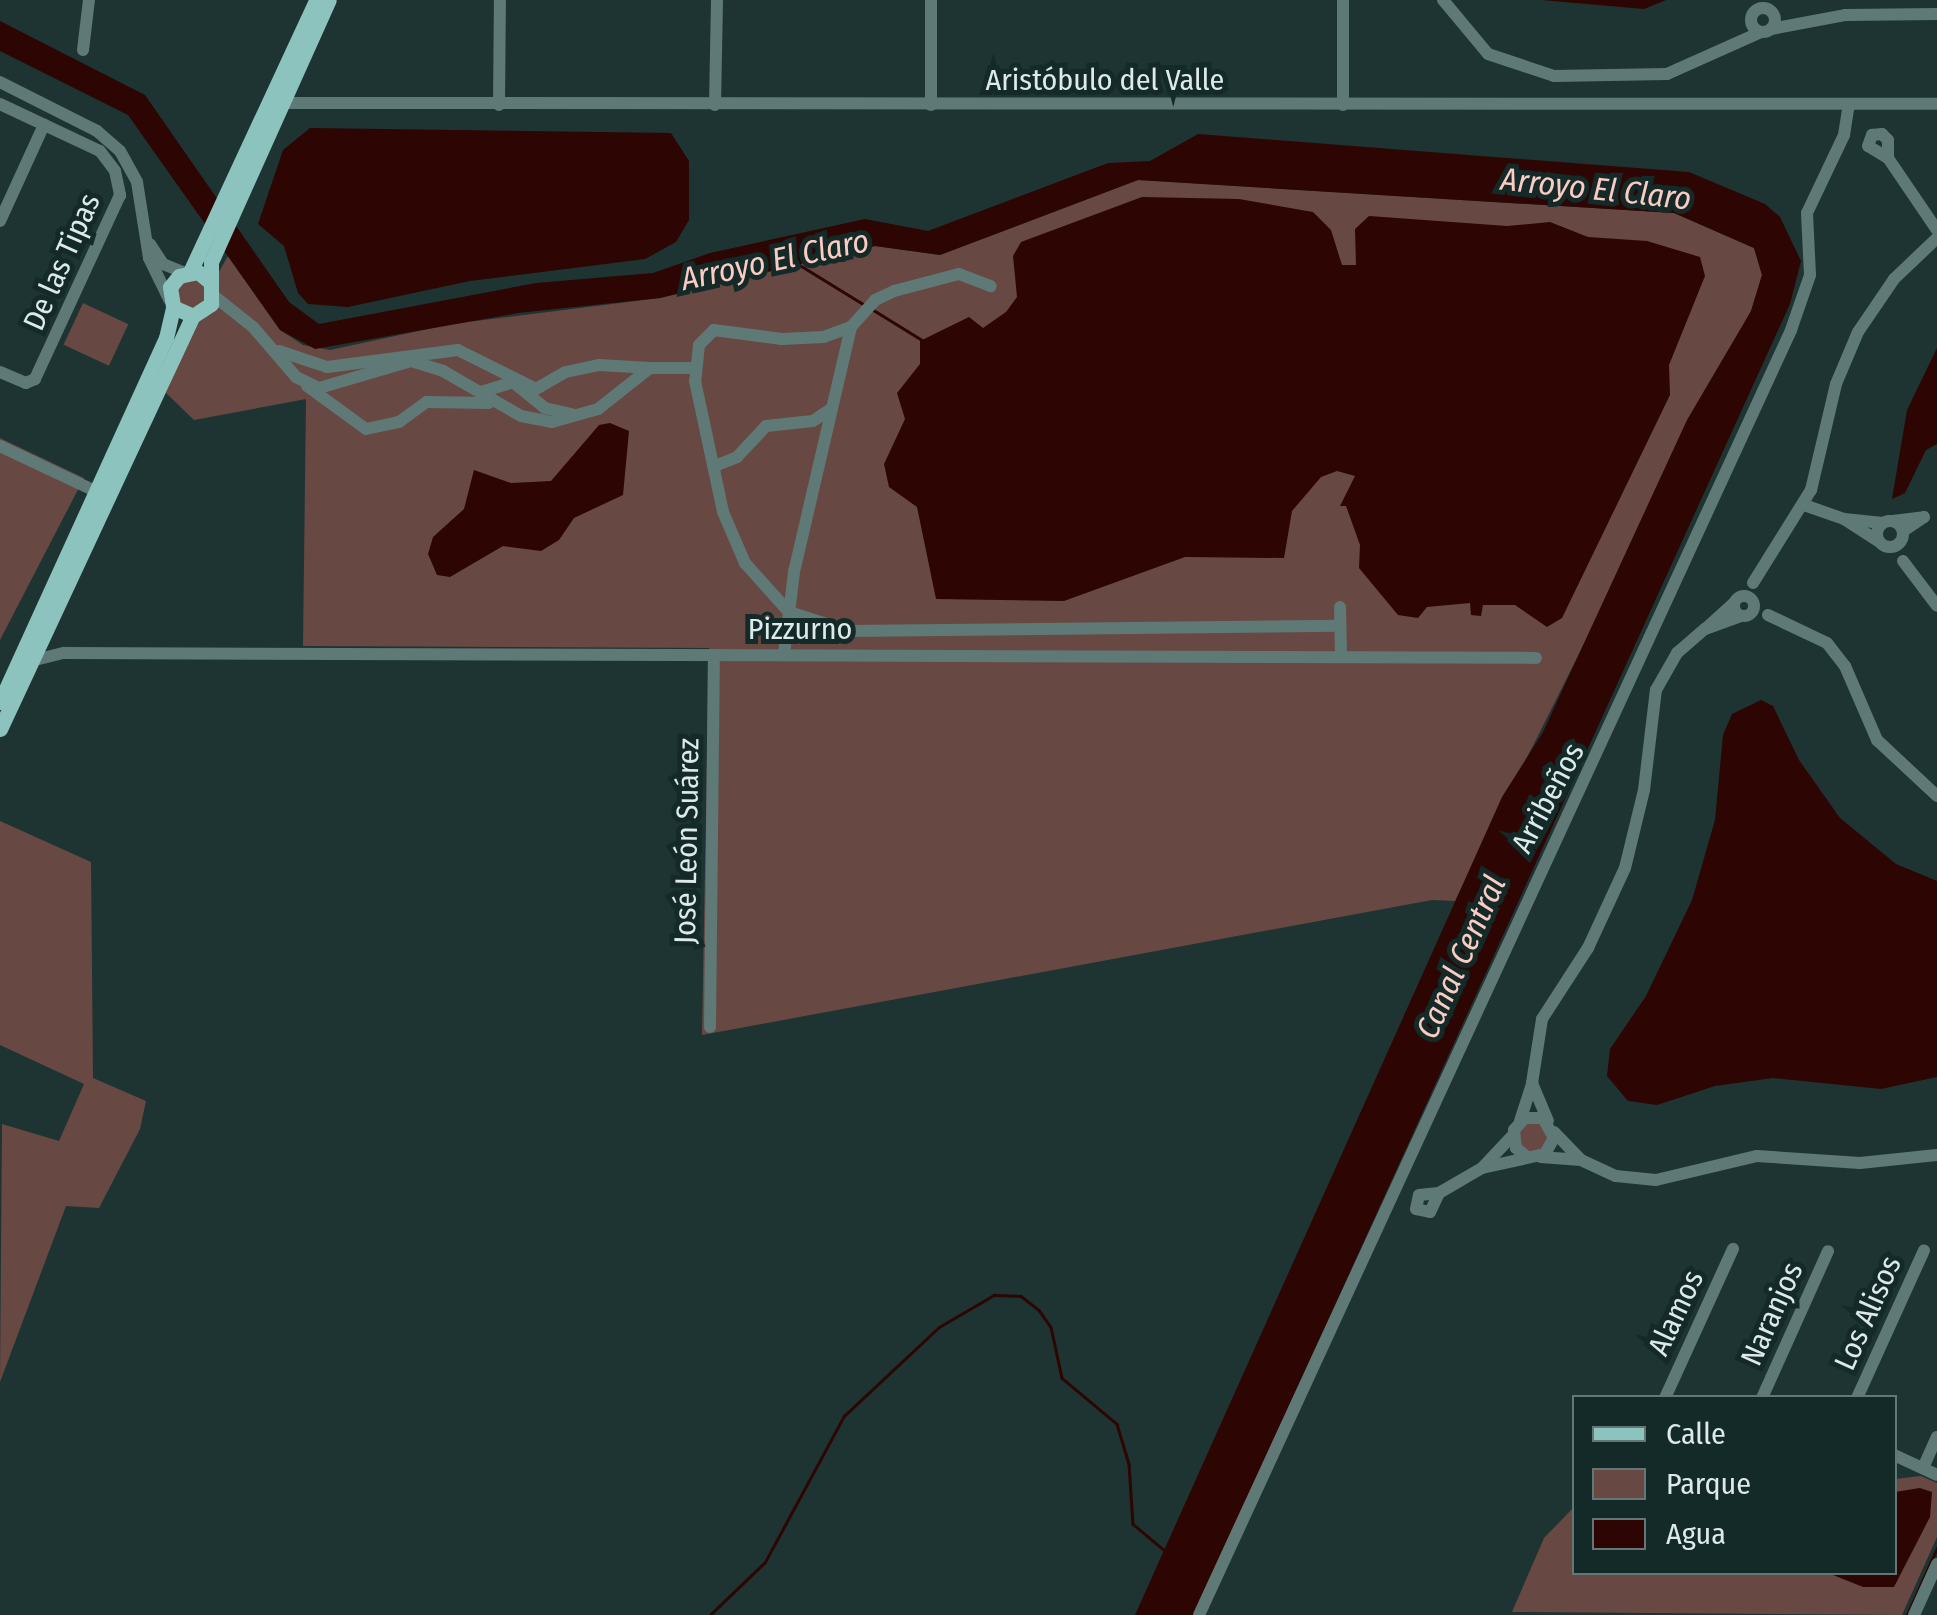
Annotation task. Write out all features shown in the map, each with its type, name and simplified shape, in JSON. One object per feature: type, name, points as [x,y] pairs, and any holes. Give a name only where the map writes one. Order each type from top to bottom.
[{"type":"main road","points":[[278,104],[316,0]]},
{"type":"main road","points":[[0,702],[166,338],[172,304],[170,287],[210,249],[329,0]]},
{"type":"main road","points":[[0,729],[193,316],[207,310],[212,289],[210,249]]},
{"type":"main road","points":[[188,272],[212,289]]},
{"type":"main road","points":[[172,304],[193,316]]},
{"type":"street","points":[[83,50],[89,0]]},
{"type":"street","points":[[499,105],[500,0]]},
{"type":"street","points":[[715,104],[717,0]]},
{"type":"street","points":[[931,0],[931,104]]},
{"type":"street","points":[[1343,0],[1344,106]]},
{"type":"street","points":[[1443,0],[1488,54],[1535,74],[1653,76],[1722,48],[1764,14],[1797,22],[1937,14]]},
{"type":"street","points":[[0,82],[115,145],[136,182],[148,258],[172,304]]},
{"type":"street","name":"De las Tipas","points":[[0,104],[100,151],[115,171],[120,195],[31,383],[0,372]]},
{"type":"street","name":"Aristóbulo del Valle","points":[[278,104],[1937,104]]},
{"type":"street","name":"Arribeños","points":[[1199,1615],[1790,330],[1810,275],[1807,213],[1844,135],[1849,105]]},
{"type":"street","points":[[0,221],[44,125]]},
{"type":"street","points":[[1888,158],[1937,230]]},
{"type":"street","points":[[147,238],[163,264],[188,272]]},
{"type":"street","points":[[1440,1193],[1482,1168],[1512,1136],[1520,1121],[1532,1083],[1542,1019],[1588,948],[1625,868],[1644,790],[1656,690],[1677,653],[1704,629],[1745,607],[1753,583],[1804,505],[1851,346],[1894,279],[1937,238]]},
{"type":"street","points":[[784,654],[789,612],[851,327],[868,307],[959,274],[991,286]]},
{"type":"street","points":[[212,289],[306,384],[366,429],[399,422],[428,402],[472,398],[552,422],[598,409],[650,368]]},
{"type":"street","points":[[851,327],[824,337],[782,339],[714,330],[700,345],[696,368],[723,512],[745,564],[789,612],[849,630],[1340,626]]},
{"type":"street","points":[[264,341],[290,360],[327,367],[458,350],[557,413],[598,409]]},
{"type":"street","points":[[306,384],[336,386],[411,361],[481,392],[501,406]]},
{"type":"street","points":[[481,392],[513,382],[536,389],[566,372],[599,365],[696,368]]},
{"type":"street","points":[[714,466],[737,457],[766,426],[813,421],[834,406]]},
{"type":"street","points":[[0,446],[95,491]]},
{"type":"street","points":[[1804,505],[1844,520],[1896,529],[1931,518]]},
{"type":"street","points":[[1844,520],[1903,561],[1937,606]]},
{"type":"street","points":[[1882,544],[1896,529]]},
{"type":"street","points":[[1882,544],[1896,529]]},
{"type":"street","points":[[1896,529],[1903,561]]},
{"type":"street","points":[[1340,607],[1341,656]]},
{"type":"street","points":[[1745,607],[1827,643],[1845,666],[1877,740],[1937,796]]},
{"type":"street","points":[[46,626],[50,642],[64,653]]},
{"type":"street","name":"Pizzurno","points":[[30,661],[64,653],[1536,658]]},
{"type":"street","name":"José León Suárez","points":[[710,1027],[714,655]]},
{"type":"street","points":[[1482,1168],[1532,1156],[1552,1144],[1551,1127],[1532,1083]]},
{"type":"street","points":[[1520,1121],[1531,1116],[1551,1127],[1581,1160]]},
{"type":"street","points":[[1512,1136],[1532,1156],[1581,1160],[1616,1176],[1656,1180],[1756,1156],[1860,1164],[1937,1155]]},
{"type":"street","name":"Alamos","points":[[1666,1395],[1733,1250]]},
{"type":"street","name":"Los Alisos","points":[[1859,1395],[1924,1250]]},
{"type":"street","name":"Naranjos","points":[[1763,1395],[1828,1251]]},
{"type":"street","points":[[1923,1468],[1937,1437]]},
{"type":"street","points":[[1897,1456],[1937,1475]]},
{"type":"street","points":[[1914,1615],[1937,1564]]},
{"type":"green space","points":[[1138,180],[1674,213],[1754,248],[1762,275],[1751,311],[1455,901],[1432,900],[702,1035],[709,648],[303,646],[306,399],[194,420],[166,393],[196,325],[216,309],[216,277],[228,256],[280,330],[303,345],[330,350],[451,324],[660,298],[875,246],[940,255]]},
{"type":"green space","points":[[188,276],[203,282],[206,298],[195,309],[179,305],[175,285]]},
{"type":"green space","points":[[83,303],[128,324],[109,366],[64,345]]},
{"type":"green space","points":[[0,438],[84,478],[0,640]]},
{"type":"green space","points":[[0,821],[91,862],[93,1078],[146,1101],[140,1129],[99,1208],[66,1206],[0,1382],[2,1124],[59,1141],[84,1084],[0,1045]]},
{"type":"green space","points":[[1534,1118],[1549,1132],[1545,1148],[1534,1153],[1522,1150],[1516,1129]]},
{"type":"green space","points":[[1921,1476],[1937,1483],[1937,1537],[1902,1615],[1512,1612],[1544,1538],[1572,1509],[1572,1575],[1897,1575],[1897,1479]]},
{"type":"water","points":[[1541,0],[1666,0],[1644,9]]},
{"type":"water","points":[[0,21],[145,95],[289,302],[319,324],[536,283],[653,273],[710,253],[865,219],[928,231],[1108,163],[1150,161],[1198,134],[1689,172],[1765,204],[1780,217],[1801,261],[1790,304],[1194,1615],[1135,1615],[1502,797],[1543,732],[1687,420],[1751,311],[1762,275],[1754,248],[1674,213],[1138,180],[940,255],[875,246],[660,298],[518,313],[315,349],[280,330],[128,115],[0,51]]},
{"type":"water","points":[[310,128],[671,133],[689,161],[689,220],[676,242],[645,259],[470,281],[348,307],[308,304],[298,293],[284,246],[258,224],[283,150]]},
{"type":"water","points":[[1142,197],[1239,199],[1313,212],[1331,230],[1342,265],[1356,265],[1355,229],[1369,216],[1507,226],[1550,222],[1588,237],[1647,241],[1700,257],[1705,276],[1669,365],[1670,395],[1562,618],[1547,627],[1515,605],[1483,605],[1481,616],[1471,615],[1470,603],[1427,607],[1418,618],[1398,615],[1359,568],[1360,545],[1346,506],[1340,506],[1355,476],[1337,471],[1321,477],[1292,511],[1284,558],[1185,557],[1064,601],[936,599],[917,507],[889,487],[884,464],[905,419],[897,393],[920,364],[920,341],[969,317],[983,328],[1006,312],[1017,297],[1013,256],[1021,242]]},
{"type":"water","points":[[1937,348],[1937,444],[1926,450],[1905,493],[1892,499],[1907,410]]},
{"type":"water","points":[[610,423],[629,431],[623,495],[574,518],[559,540],[541,551],[503,546],[450,577],[437,575],[428,554],[433,537],[464,509],[474,470],[511,483],[551,481],[599,425]]},
{"type":"water","points":[[1761,700],[1773,706],[1799,760],[1840,818],[1896,864],[1937,881],[1937,1077],[1881,1089],[1773,1078],[1715,1086],[1657,1105],[1628,1101],[1607,1076],[1610,1049],[1646,996],[1692,900],[1715,820],[1723,735],[1732,714]]},
{"type":"water","points":[[1920,1488],[1932,1492],[1930,1517],[1894,1587],[1863,1587],[1833,1575],[1897,1575],[1897,1492]]},
{"type":"waterway","name":"Arroyo El Claro","points":[[795,262],[865,305]]},
{"type":"waterway","points":[[872,309],[922,340]]},
{"type":"waterway","points":[[710,1615],[765,1562],[844,1416],[939,1327],[994,1295],[1021,1296],[1039,1310],[1051,1327],[1062,1378],[1117,1424],[1129,1464],[1133,1524],[1164,1550]]},
{"type":"waterway","points":[[1907,1615],[1937,1548]]},
{"type":"water label","name":"Canal Central","points":[[1461,957]]}]
